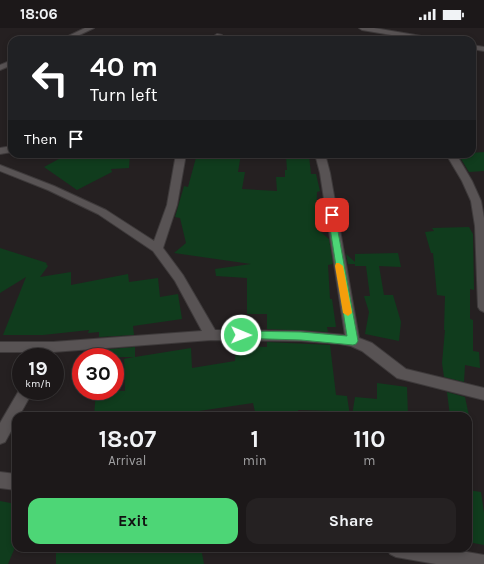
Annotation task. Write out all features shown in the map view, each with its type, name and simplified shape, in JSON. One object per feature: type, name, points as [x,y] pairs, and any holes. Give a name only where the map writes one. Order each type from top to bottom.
[{"type":"street","points":[[73,36],[92,28]]},
{"type":"street","points":[[362,28],[381,30],[400,36]]},
{"type":"street","points":[[157,248],[172,205],[180,158]]},
{"type":"street","points":[[321,158],[325,173],[353,341]]},
{"type":"street","points":[[453,158],[467,180],[476,201],[480,226],[484,307]]},
{"type":"street","points":[[0,168],[51,188],[102,212],[157,248],[179,278],[210,335]]},
{"type":"street","points":[[64,351],[210,335],[301,336],[353,341],[368,347],[402,374],[484,394]]},
{"type":"street","points":[[0,347],[12,348]]},
{"type":"street","points":[[14,412],[21,400]]},
{"type":"street","points":[[0,437],[12,416]]},
{"type":"street","points":[[0,480],[12,482]]},
{"type":"street","points":[[418,552],[484,564]]},
{"type":"building","points":[[484,152],[484,171],[469,172],[460,158],[476,158],[476,153]]},
{"type":"building","points":[[61,158],[130,158],[129,168],[111,169],[112,172],[77,190],[44,167]]},
{"type":"building","points":[[196,158],[240,158],[238,172],[245,172],[242,189],[277,191],[276,177],[285,177],[285,170],[287,170],[286,158],[309,158],[311,174],[316,174],[320,191],[317,192],[316,228],[329,239],[333,264],[328,265],[330,299],[332,299],[336,327],[327,327],[328,332],[267,329],[267,314],[247,314],[247,278],[216,276],[215,269],[251,264],[174,253],[186,243],[180,218],[175,217],[184,186],[188,187]]},
{"type":"building","points":[[469,227],[473,234],[474,290],[470,289],[470,319],[473,320],[473,351],[479,352],[480,368],[465,365],[464,382],[444,377],[442,363],[445,330],[445,296],[437,295],[433,253],[431,253],[425,232],[434,231],[432,228]]},
{"type":"building","points":[[0,248],[47,263],[46,264],[48,266],[40,277],[71,272],[71,285],[128,274],[129,282],[158,278],[160,297],[178,294],[182,319],[133,326],[134,335],[99,337],[99,332],[88,333],[89,330],[43,335],[3,335],[26,277],[0,293]]},
{"type":"building","points":[[398,253],[401,267],[379,266],[384,295],[393,295],[401,322],[399,341],[365,334],[369,312],[364,296],[370,296],[366,266],[355,266],[355,264],[348,264],[346,254],[355,262],[355,254]]},
{"type":"building","points":[[267,342],[330,345],[336,395],[347,396],[349,412],[298,410],[299,412],[255,412],[253,403],[192,412],[94,412],[95,400],[124,400],[124,359],[134,357],[124,357],[124,348],[123,348],[135,347],[135,357],[191,348],[192,368],[235,361],[236,346],[267,347]]},
{"type":"building","points":[[377,383],[407,387],[408,412],[353,412],[355,397],[377,399]]},
{"type":"building","points":[[447,392],[465,397],[468,412],[450,412]]},
{"type":"building","points":[[472,491],[481,492],[484,513],[484,545],[472,543]]},
{"type":"building","points":[[0,501],[12,503],[13,552],[8,564],[0,564]]},
{"type":"building","points":[[56,552],[202,552],[204,564],[56,564]]},
{"type":"slow traffic","points":[[339,266],[348,313]]},
{"type":"route","points":[[241,335],[301,336],[353,341],[332,215]]}]
